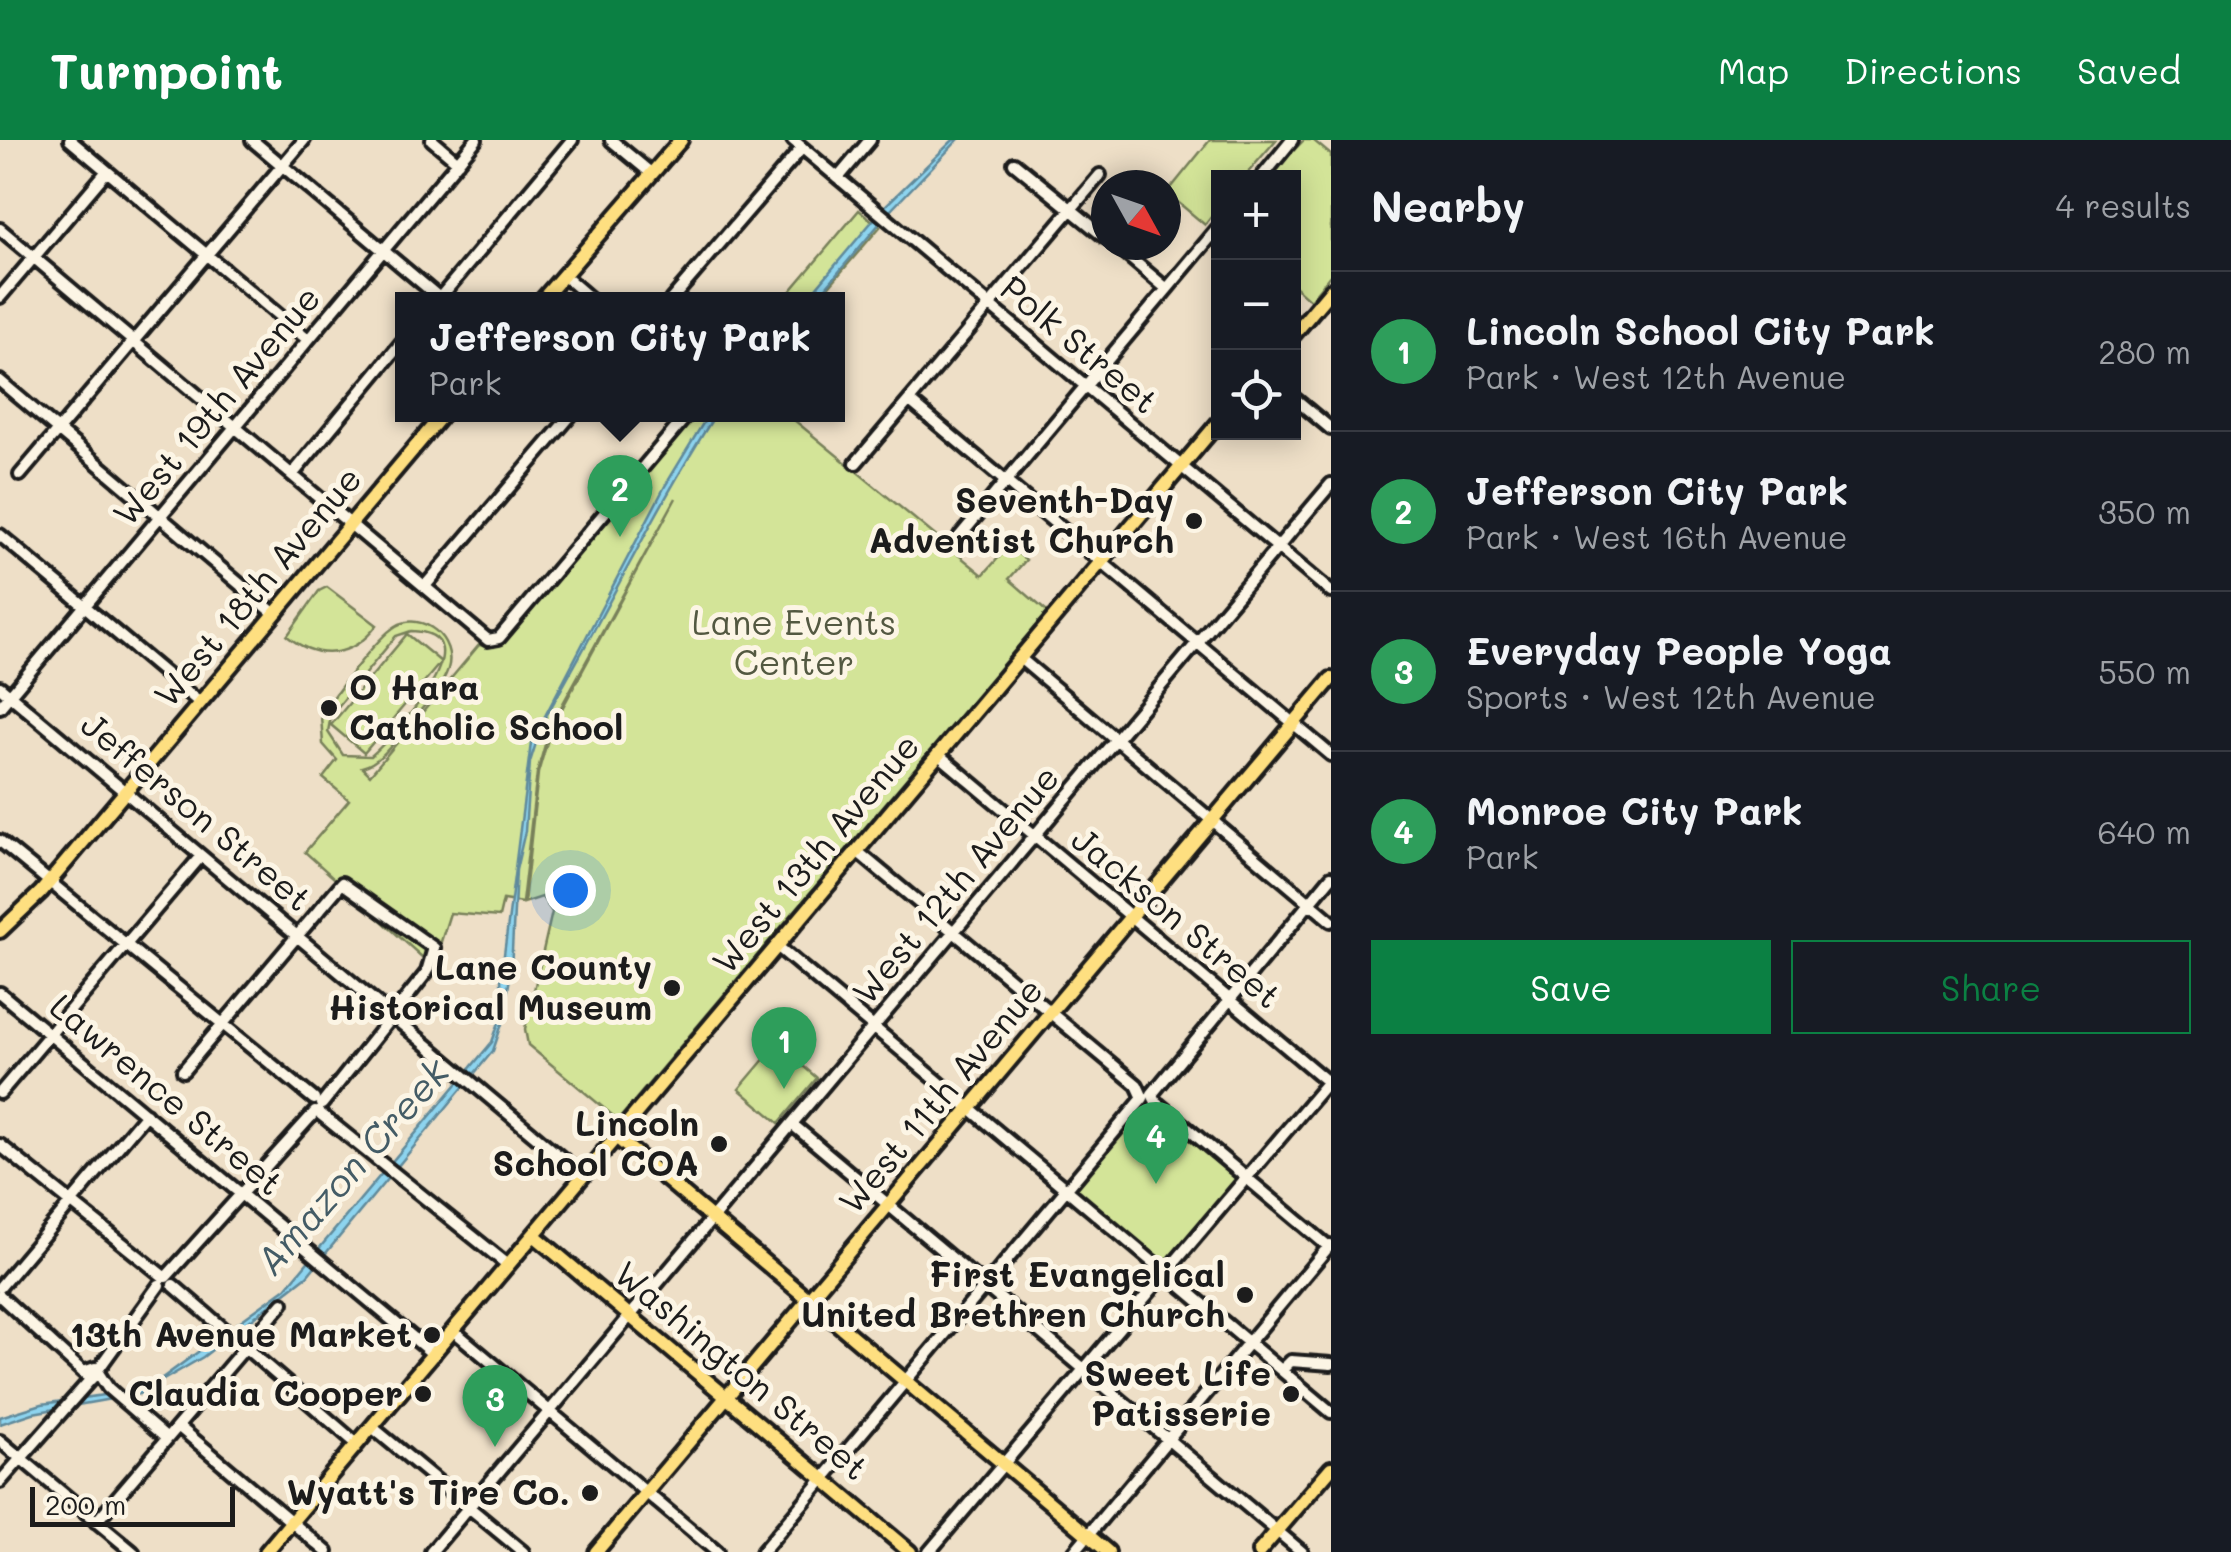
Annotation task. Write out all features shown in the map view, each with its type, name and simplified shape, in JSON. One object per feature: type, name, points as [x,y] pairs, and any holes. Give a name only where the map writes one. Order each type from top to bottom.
[{"type":"main road","points":[[549,292],[682,140]]},
{"type":"main road","points":[[1301,326],[1331,290]]},
{"type":"main road","name":"West 18th Avenue","points":[[0,931],[50,882],[436,422]]},
{"type":"main road","name":"West 13th Avenue","points":[[266,1552],[1211,432]]},
{"type":"main road","name":"West 11th Avenue","points":[[596,1552],[1331,679]]},
{"type":"main road","points":[[616,1137],[1108,1552]]},
{"type":"main road","name":"Washington Street","points":[[534,1235],[910,1552]]},
{"type":"main road","points":[[1259,1552],[1331,1468]]},
{"type":"street","points":[[70,140],[308,340]]},
{"type":"street","points":[[252,140],[432,292]]},
{"type":"street","points":[[20,475],[304,140]]},
{"type":"street","points":[[432,140],[458,162]]},
{"type":"street","name":"West 19th Avenue","points":[[0,707],[476,140]]},
{"type":"street","points":[[446,292],[572,140]]},
{"type":"street","points":[[611,140],[652,174]]},
{"type":"street","points":[[838,178],[870,140]]},
{"type":"street","points":[[1267,170],[1292,140]]},
{"type":"street","points":[[677,292],[797,144]]},
{"type":"street","name":"Polk Street","points":[[797,144],[1331,592]]},
{"type":"street","points":[[1014,163],[1091,226]]},
{"type":"street","points":[[0,297],[107,171]]},
{"type":"street","points":[[856,463],[1091,187]]},
{"type":"street","points":[[0,230],[494,641],[681,422]]},
{"type":"street","points":[[960,536],[1211,236]]},
{"type":"street","points":[[1132,260],[1166,289]]},
{"type":"street","points":[[563,275],[583,292]]},
{"type":"street","points":[[292,475],[395,350]]},
{"type":"street","points":[[0,381],[275,614]]},
{"type":"street","points":[[910,401],[1331,755]]},
{"type":"street","points":[[1301,404],[1331,429]]},
{"type":"street","points":[[425,586],[565,422]]},
{"type":"street","name":"West 12th Avenue","points":[[431,1552],[1331,484]]},
{"type":"street","points":[[0,536],[200,703]]},
{"type":"street","points":[[1021,659],[1331,920]]},
{"type":"street","name":"Jefferson Street","points":[[0,687],[584,1176]]},
{"type":"street","name":"Jackson Street","points":[[939,755],[1330,1081]]},
{"type":"street","points":[[0,840],[508,1265]]},
{"type":"street","points":[[858,852],[1330,1245],[1074,1552]]},
{"type":"street","points":[[0,1093],[202,856]]},
{"type":"street","points":[[762,1552],[1331,877]]},
{"type":"street","points":[[0,1482],[427,972],[434,948],[342,882],[184,1071]]},
{"type":"street","points":[[777,946],[1331,1412]]},
{"type":"street","name":"Lawrence Street","points":[[0,992],[434,1356]]},
{"type":"street","points":[[929,1552],[1330,1081]]},
{"type":"street","points":[[0,1287],[146,1114]]},
{"type":"street","points":[[792,1124],[1302,1552]]},
{"type":"street","points":[[0,1145],[357,1444]]},
{"type":"street","points":[[0,1296],[167,1439]]},
{"type":"street","points":[[96,1522],[283,1303]]},
{"type":"street","points":[[454,1332],[717,1552]]},
{"type":"street","points":[[1282,1370],[1291,1361],[1331,1364]]},
{"type":"street","points":[[178,1426],[328,1552]]},
{"type":"street","points":[[372,1426],[523,1552]]},
{"type":"street","points":[[0,1441],[133,1552]]},
{"type":"green space","points":[[1210,140],[1276,140],[1250,170],[1211,170],[1211,217],[1205,225],[1181,205],[1181,176]]},
{"type":"green space","points":[[1304,140],[1313,140],[1331,155],[1331,274],[1310,300],[1301,292],[1301,170],[1275,170]]},
{"type":"green space","points":[[859,210],[880,227],[824,292],[790,292]]},
{"type":"green space","name":"Lane Events Center","points":[[685,422],[797,422],[983,575],[1009,546],[1026,560],[1009,579],[1047,612],[618,1120],[528,1045],[525,1029],[552,912],[542,897],[524,903],[538,773],[551,729],[676,498],[550,727],[537,773],[522,903],[503,900],[499,917],[450,913],[433,967],[305,852],[349,800],[323,778],[337,760],[323,744],[321,716],[367,654],[396,626],[417,622],[443,638],[449,658],[445,677],[387,750],[362,767],[370,775],[479,645],[494,647]],"holes":[[[411,631],[433,636],[442,649],[429,687],[398,729],[371,756],[343,755],[328,732],[331,715],[396,636]]]},
{"type":"green space","points":[[327,587],[377,625],[357,644],[335,652],[311,650],[287,636],[319,591]]},
{"type":"green space","points":[[407,634],[441,662],[364,753],[331,725]]},
{"type":"green space","points":[[777,1044],[817,1078],[779,1123],[739,1089]]},
{"type":"green space","points":[[1148,1104],[1236,1179],[1164,1264],[1076,1190]]},
{"type":"water","points":[[953,140],[958,140],[891,210],[822,292],[813,292],[885,206]]},
{"type":"water","points":[[704,422],[711,422],[543,721],[530,762],[525,831],[516,870],[511,971],[503,1021],[493,1051],[307,1276],[203,1357],[139,1394],[33,1413],[0,1424],[0,1417],[42,1404],[124,1392],[158,1381],[286,1288],[492,1042],[502,1014],[501,978],[531,743],[665,486]]},
{"type":"place","name":"Seventh-Day Adventist Church","points":[[1194,521]]},
{"type":"place","name":"Jefferson City Park","points":[[620,537]]},
{"type":"place","name":"O Hara Catholic School","points":[[329,708]]},
{"type":"place","name":"Lane County Historical Museum","points":[[672,988]]},
{"type":"place","name":"Lincoln School City Park","points":[[784,1089]]},
{"type":"place","name":"Lincoln School COA","points":[[719,1144]]},
{"type":"place","name":"Monroe City Park","points":[[1156,1184]]},
{"type":"place","name":"First Evangelical United Brethren Church","points":[[1245,1295]]},
{"type":"place","name":"13th Avenue Market","points":[[432,1335]]},
{"type":"place","name":"Claudia Cooper","points":[[423,1394]]},
{"type":"place","name":"Sweet Life Patisserie","points":[[1291,1394]]},
{"type":"place","name":"Everyday People Yoga","points":[[495,1447]]},
{"type":"place","name":"Wyatt's Tire Co.","points":[[590,1493]]},
{"type":"water label","name":"Amazon Creek","points":[[353,1167]]}]
